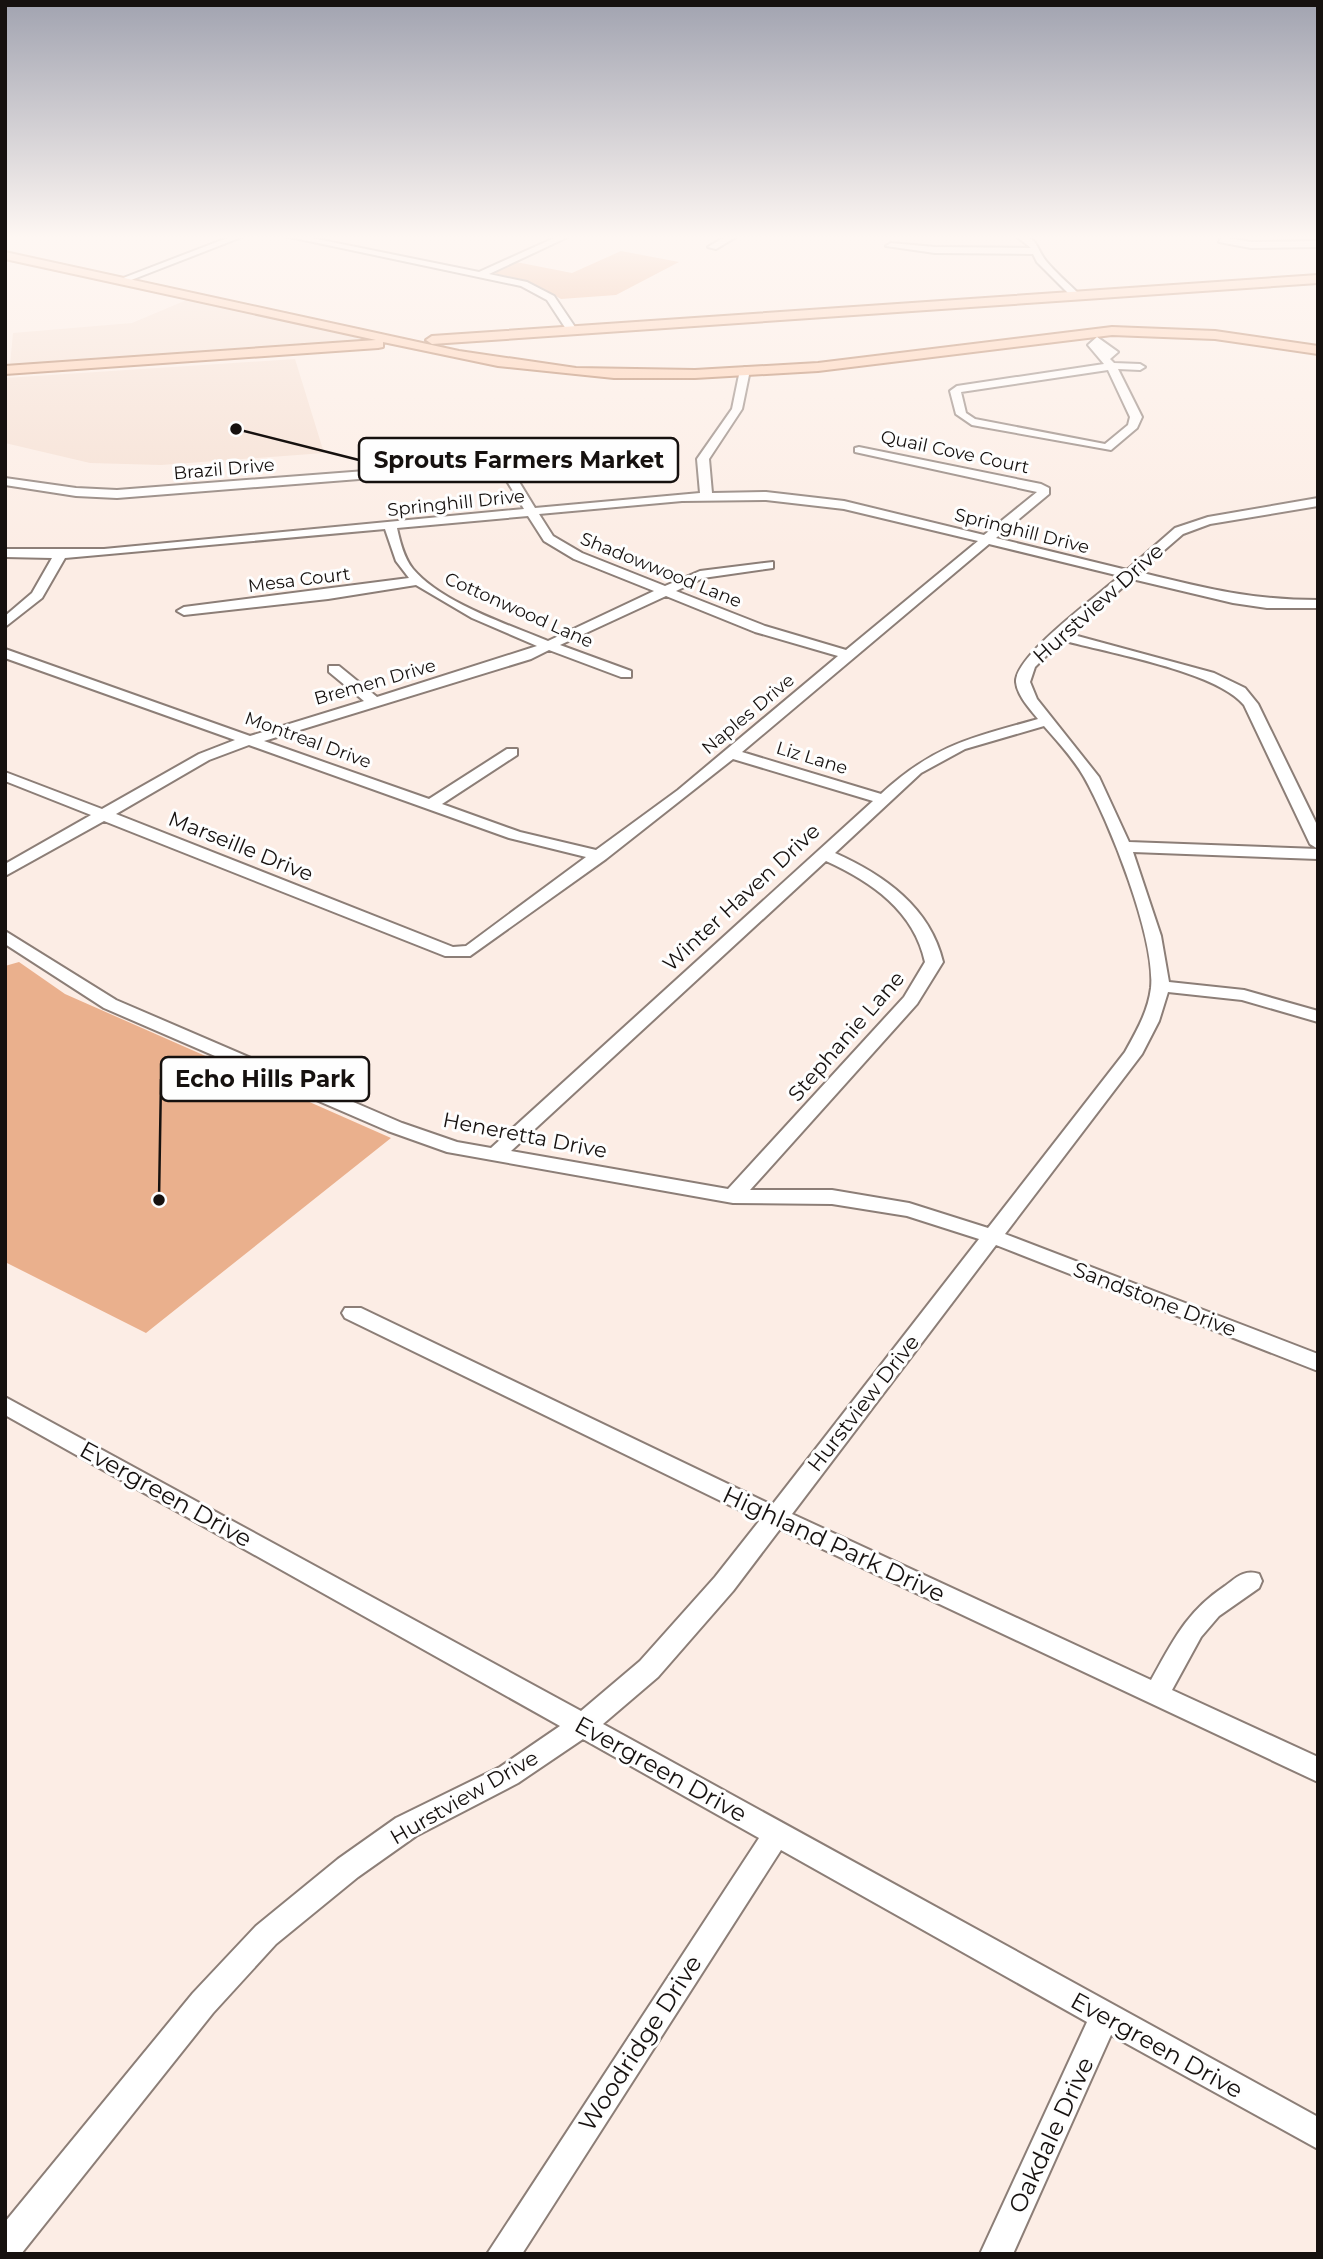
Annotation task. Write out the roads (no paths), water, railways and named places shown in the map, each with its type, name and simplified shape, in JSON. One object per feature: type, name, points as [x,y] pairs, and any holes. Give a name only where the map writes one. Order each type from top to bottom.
[{"type":"main road","points":[[394,340],[401,342],[408,349],[535,376],[637,381],[859,363],[1054,340]]},
{"type":"main road","points":[[5,370],[424,340]]},
{"type":"main road","points":[[1192,340],[1318,350]]},
{"type":"main road","points":[[1295,350],[1318,357]]},
{"type":"street","points":[[1092,340],[1093,345],[1109,361],[1136,417],[1133,426],[1107,449],[972,422],[961,414],[955,391],[961,388],[1109,361],[1140,367]]},
{"type":"street","points":[[706,496],[703,459],[737,409],[744,373]]},
{"type":"street","name":"Quail Cove Court","points":[[859,450],[1042,489]]},
{"type":"street","name":"Brazil Drive","points":[[5,481],[76,492],[117,494],[572,458]]},
{"type":"street","name":"Shadowwood Lane","points":[[501,463],[530,513],[554,543],[578,556],[771,633],[848,655]]},
{"type":"street","name":"Naples Drive","points":[[461,952],[480,945],[600,856],[731,753],[1044,493],[1042,489]]},
{"type":"street","name":"Springhill Drive","points":[[5,553],[60,555],[391,527],[706,496],[776,496],[827,502],[1244,600],[1318,604]]},
{"type":"street","name":"Hurstview Drive","points":[[5,2248],[203,2003],[266,1935],[348,1868],[406,1827],[509,1775],[582,1726],[649,1670],[724,1584],[1133,1054],[1154,1014],[1160,986],[1160,973],[1143,904],[1098,785],[1049,720],[1031,701],[1023,682],[1030,664],[1059,635],[1179,531],[1195,524],[1318,502]]},
{"type":"street","name":"Cottonwood Lane","points":[[391,527],[401,559],[417,581],[465,609],[549,646],[626,674]]},
{"type":"street","points":[[5,623],[37,595],[60,555]]},
{"type":"street","name":"Bremen Drive","points":[[5,871],[204,757],[249,740],[496,666],[549,646],[664,591],[721,569],[769,565]]},
{"type":"street","name":"Mesa Court","points":[[184,611],[328,595],[417,581]]},
{"type":"street","points":[[1059,635],[1209,676],[1240,691],[1256,715],[1318,844]]},
{"type":"street","name":"Montreal Drive","points":[[5,653],[515,835],[600,856]]},
{"type":"street","points":[[334,669],[374,702]]},
{"type":"street","name":"Winter Haven Drive","points":[[494,1156],[882,799],[937,756],[1001,732],[1049,720]]},
{"type":"street","points":[[430,805],[512,752]]},
{"type":"street","name":"Liz Lane","points":[[731,753],[882,799]]},
{"type":"street","name":"Marseille Drive","points":[[5,776],[451,952],[461,952]]},
{"type":"street","points":[[1121,847],[1318,854]]},
{"type":"street","name":"Stephanie Lane","points":[[733,1196],[911,1000],[934,962],[926,935],[893,895],[849,864],[822,853]]},
{"type":"street","name":"Heneretta Drive","points":[[5,936],[110,1004],[395,1127],[454,1148],[733,1196],[832,1197],[909,1210],[992,1236]]},
{"type":"street","points":[[1160,986],[1244,995],[1318,1017]]},
{"type":"street","name":"Sandstone Drive","points":[[992,1236],[1318,1363]]},
{"type":"street","name":"Highland Park Drive","points":[[353,1313],[776,1517],[1318,1770]]},
{"type":"street","name":"Evergreen Drive","points":[[5,1405],[1318,2134]]},
{"type":"street","points":[[1156,1695],[1192,1630],[1210,1609],[1250,1581]]},
{"type":"street","name":"Woodridge Drive","points":[[503,2254],[777,1833]]},
{"type":"street","name":"Oakdale Drive","points":[[996,2254],[1105,2016]]},
{"type":"place","name":"Sprouts Farmers Market","points":[[236,429]]},
{"type":"place","name":"Echo Hills Park","points":[[159,1200]]}]
